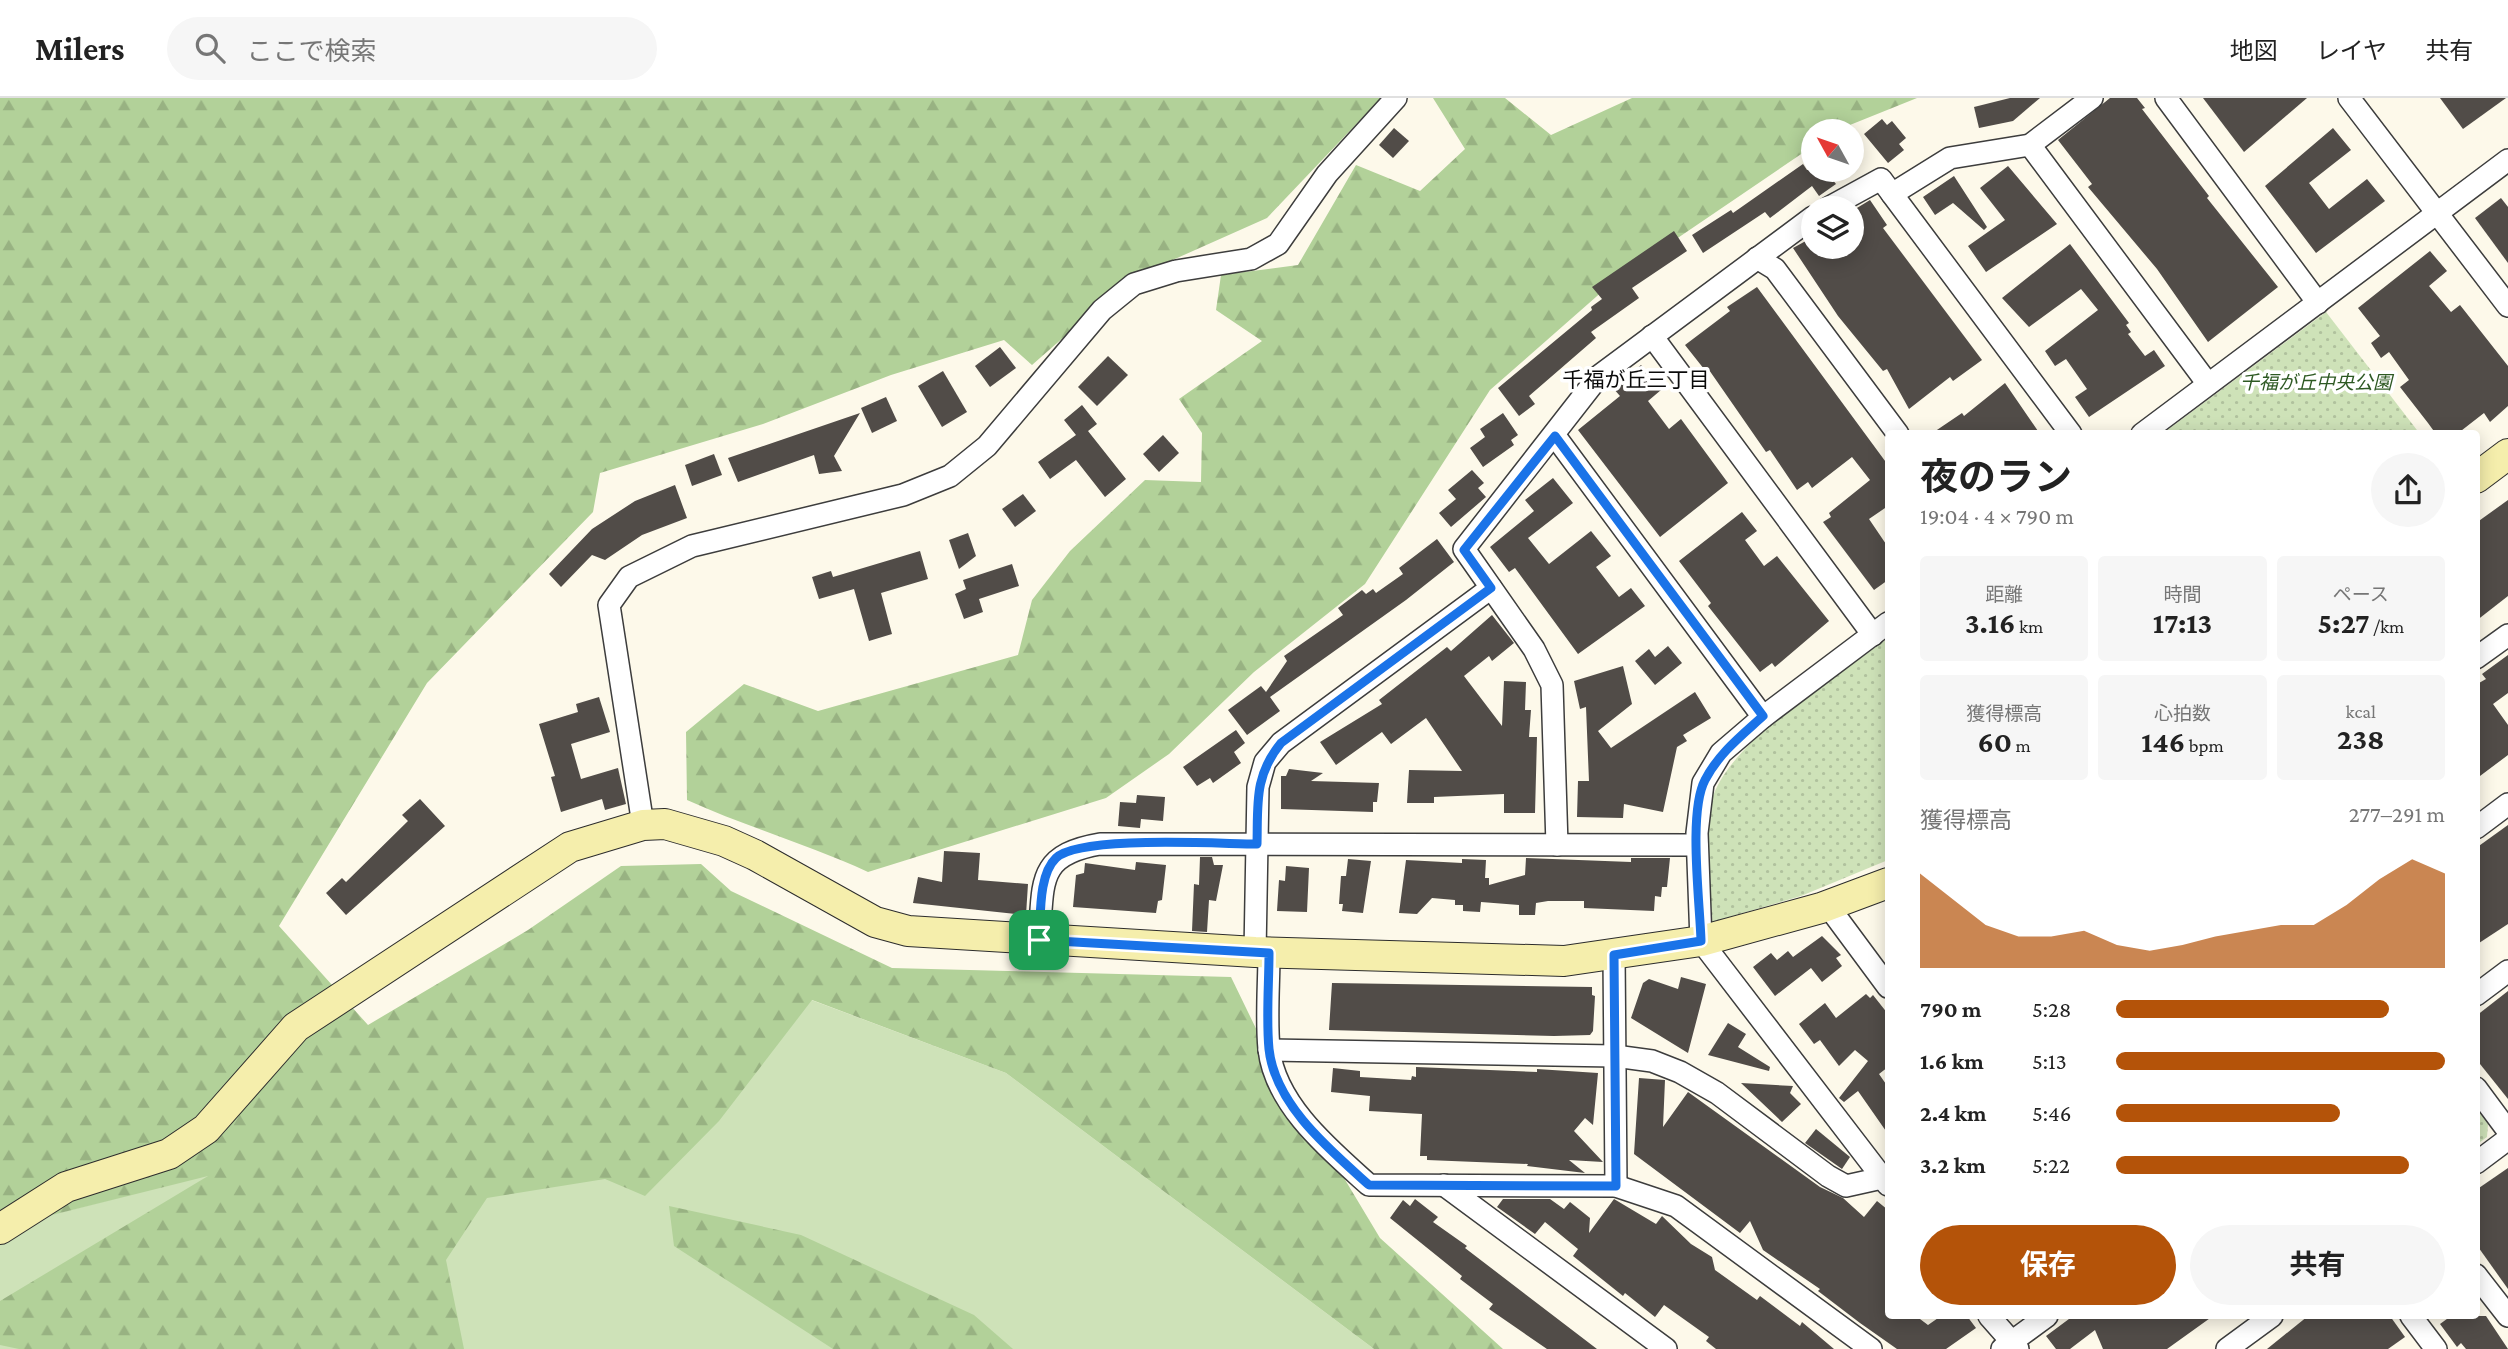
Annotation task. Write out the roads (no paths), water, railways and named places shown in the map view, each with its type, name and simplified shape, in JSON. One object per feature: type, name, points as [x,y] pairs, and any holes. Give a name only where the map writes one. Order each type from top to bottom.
[{"type":"street","points":[[643,825],[609,605],[629,578],[692,547],[903,495],[950,476],[987,446],[1102,310],[1134,284],[1176,271],[1251,259],[1278,244],[1326,174],[1396,98]]},
{"type":"street","points":[[1892,194],[1951,158],[2030,145],[2092,98]]},
{"type":"street","points":[[2166,98],[2318,303]]},
{"type":"street","points":[[2349,98],[2508,306]]},
{"type":"street","points":[[2030,145],[2208,384]]},
{"type":"street","points":[[2147,430],[2508,160]]},
{"type":"street","points":[[1850,196],[1881,179],[2068,430]]},
{"type":"street","points":[[1557,845],[1552,685],[1534,649],[1464,550],[1599,376],[1801,225]]},
{"type":"street","points":[[1757,258],[1774,269],[1895,430]]},
{"type":"street","points":[[1653,336],[1881,629],[1763,716],[1721,753],[1703,783],[1697,845],[1701,941],[1885,1182]]},
{"type":"street","points":[[1555,436],[1763,716]]},
{"type":"street","points":[[2480,475],[2508,454]]},
{"type":"street","points":[[1491,588],[1281,743],[1265,762],[1258,787],[1257,844],[1269,1050],[1276,1075],[1307,1124],[1369,1185],[1616,1186],[1676,1206],[1871,1349]]},
{"type":"street","points":[[2480,656],[2508,635]]},
{"type":"street","points":[[2480,825],[2508,804]]},
{"type":"street","points":[[0,1230],[66,1187],[169,1154],[206,1129],[296,1027],[570,847],[643,825],[665,824],[724,841],[755,855],[875,922],[908,931],[1262,952],[1564,961],[1701,941],[1828,906],[1885,884]]},
{"type":"street","points":[[1039,940],[1047,876],[1056,858],[1074,848],[1100,844],[1697,845]]},
{"type":"street","points":[[1828,906],[1885,983]]},
{"type":"street","points":[[1614,955],[1616,1186]]},
{"type":"street","points":[[2480,992],[2508,971]]},
{"type":"street","points":[[1269,1050],[1615,1056],[1652,1061],[1680,1072],[1717,1093],[1828,1176],[1846,1186],[1885,1182]]},
{"type":"street","points":[[2480,1093],[2508,1131]]},
{"type":"street","points":[[2480,1160],[2508,1139]]},
{"type":"street","points":[[1444,1185],[1666,1349]]},
{"type":"street","points":[[2480,1280],[2508,1316]]},
{"type":"street","points":[[1991,1319],[2010,1347],[2043,1319]]},
{"type":"street","points":[[2227,1349],[2268,1319]]},
{"type":"street","points":[[2412,1319],[2433,1348]]},
{"type":"district","name":"千福が丘三丁目","points":[[1636,380]]},
{"type":"park label","name":"千福が丘中央公園","points":[[2316,382]]}]
